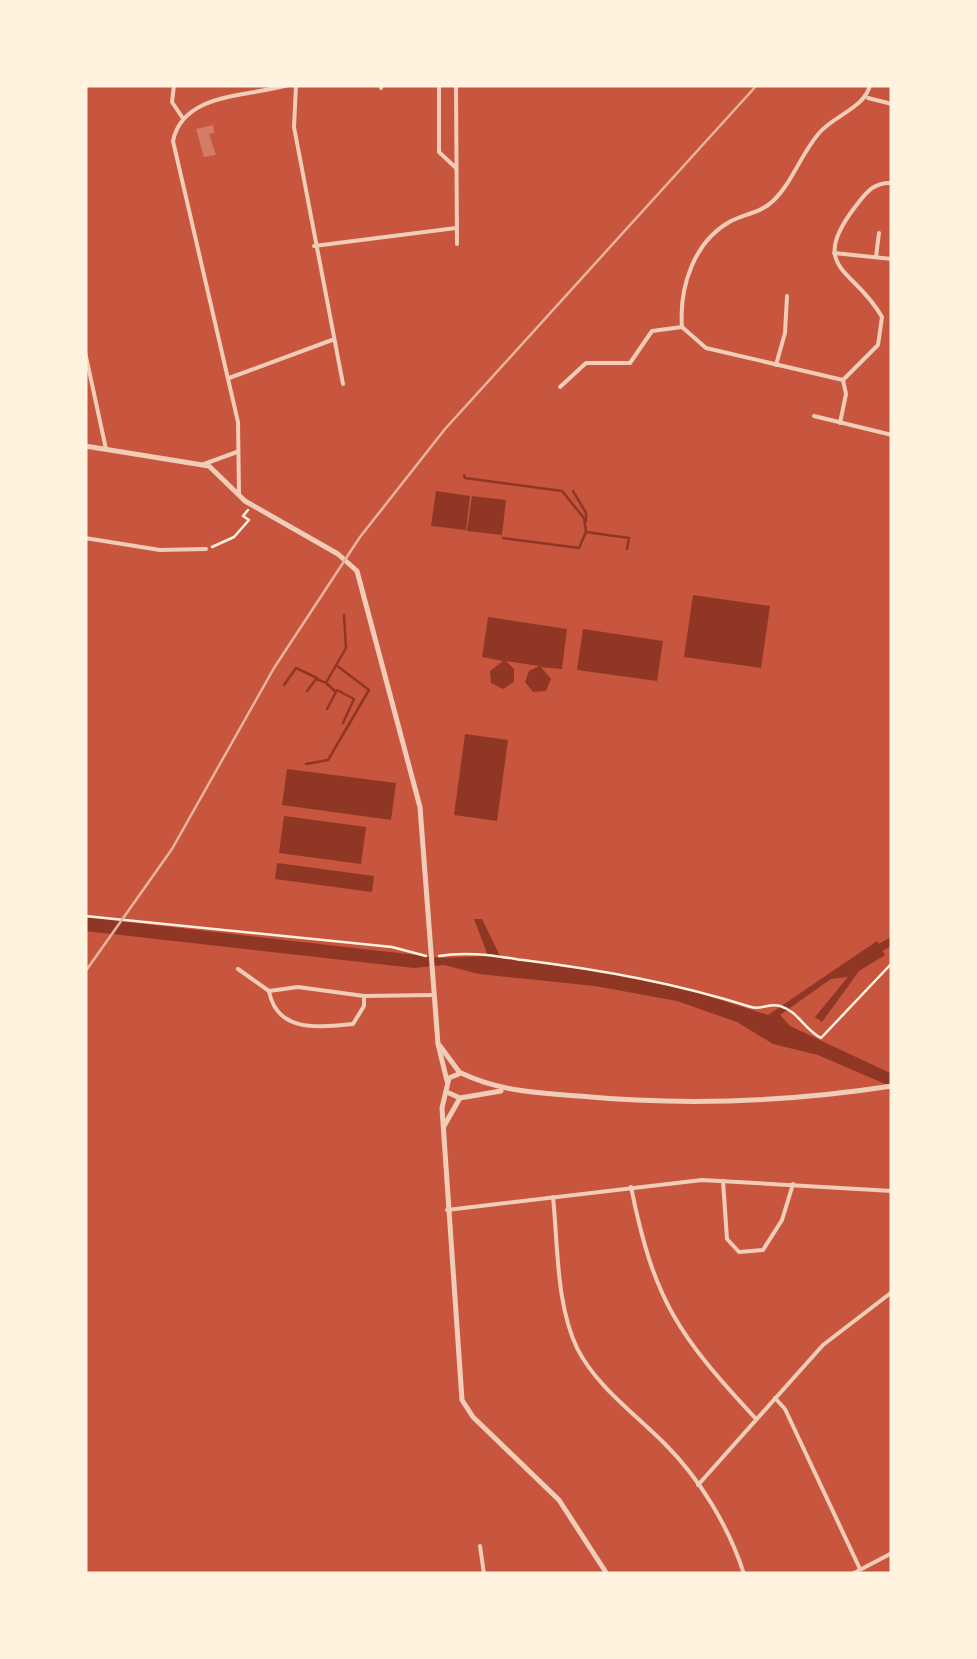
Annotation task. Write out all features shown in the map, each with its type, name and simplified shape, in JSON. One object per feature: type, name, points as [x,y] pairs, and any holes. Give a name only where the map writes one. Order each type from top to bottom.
[{"type":"street","points":[[174,85],[172,102],[182,117]]},
{"type":"street","points":[[238,494],[239,451],[228,378],[173,141],[182,117],[201,105],[288,85]]},
{"type":"street","points":[[296,85],[294,126],[342,384]]},
{"type":"street","points":[[439,85],[439,152],[456,168]]},
{"type":"street","points":[[456,85],[457,244]]},
{"type":"street","points":[[682,327],[684,293],[690,265],[697,255],[728,222],[774,201],[821,130],[866,97],[870,85]]},
{"type":"street","points":[[866,97],[892,104]]},
{"type":"street","points":[[842,380],[878,345],[882,317],[841,272],[834,253],[842,224],[868,190],[892,182]]},
{"type":"street","points":[[314,246],[456,228]]},
{"type":"street","points":[[876,256],[880,233]]},
{"type":"street","points":[[834,253],[892,259]]},
{"type":"street","points":[[776,366],[785,333],[787,296]]},
{"type":"street","points":[[560,387],[586,363],[630,363],[652,331],[682,327],[706,348],[842,380]]},
{"type":"street","points":[[228,378],[332,340]]},
{"type":"street","points":[[85,352],[106,449]]},
{"type":"street","points":[[840,423],[846,394],[842,380]]},
{"type":"street","points":[[814,416],[892,435]]},
{"type":"street","points":[[85,446],[204,464],[239,451]]},
{"type":"street","points":[[204,464],[252,505],[352,564],[360,580],[407,745],[420,807],[438,1044],[448,1081],[442,1129],[462,1400],[474,1417],[559,1500],[607,1574]]},
{"type":"street","points":[[85,538],[160,550],[206,549]]},
{"type":"street","points":[[238,969],[269,991],[271,1000],[290,1022],[306,1029],[353,1024],[364,1006],[364,996]]},
{"type":"street","points":[[251,978],[252,970]]},
{"type":"street","points":[[269,991],[298,987],[364,996],[434,995]]},
{"type":"street","points":[[438,1044],[461,1073],[504,1090],[689,1103],[892,1086]]},
{"type":"street","points":[[448,1081],[461,1073]]},
{"type":"street","points":[[442,1129],[471,1090],[470,1079]]},
{"type":"street","points":[[448,1092],[462,1098],[504,1090]]},
{"type":"street","points":[[447,1210],[723,1180],[892,1191]]},
{"type":"street","points":[[723,1180],[727,1239],[739,1252],[764,1250],[771,1242],[794,1184]]},
{"type":"street","points":[[631,1187],[645,1248],[666,1310],[756,1419]]},
{"type":"street","points":[[553,1197],[566,1310],[576,1345],[596,1377],[667,1445],[698,1484],[744,1574]]},
{"type":"street","points":[[698,1484],[843,1327],[892,1292]]},
{"type":"street","points":[[775,1398],[785,1409],[860,1568]]},
{"type":"street","points":[[480,1546],[484,1574]]},
{"type":"street","points":[[852,1574],[892,1553]]},
{"type":"path","points":[[206,549],[234,538],[249,520],[244,516],[252,505]]},
{"type":"path","points":[[85,916],[392,947],[423,956],[484,954],[606,969],[763,1008],[770,1004],[785,1008],[821,1038],[892,963]]},
{"type":"shaded area","points":[[436,491],[470,496],[466,530],[431,526]]},
{"type":"shaded area","points":[[472,496],[506,500],[502,535],[467,531]]},
{"type":"shaded area","points":[[693,595],[770,606],[761,668],[684,657]]},
{"type":"shaded area","points":[[488,617],[567,629],[562,669],[541,667],[551,679],[546,691],[533,692],[525,682],[529,671],[539,666],[506,661],[514,669],[514,682],[503,689],[491,683],[490,671],[503,661],[482,657]]},
{"type":"shaded area","points":[[583,629],[663,641],[657,681],[577,670]]},
{"type":"shaded area","points":[[465,734],[508,740],[497,821],[454,815]]},
{"type":"shaded area","points":[[287,769],[396,783],[391,820],[282,805]]},
{"type":"shaded area","points":[[284,816],[366,827],[361,864],[279,853]]},
{"type":"shaded area","points":[[277,863],[374,876],[372,892],[275,879]]},
{"type":"shaded area","points":[[85,917],[442,958],[488,956],[474,919],[482,919],[501,958],[578,967],[683,988],[768,1015],[877,941],[885,955],[859,971],[822,1022],[815,1017],[848,977],[831,979],[780,1015],[790,1026],[890,1073],[892,1087],[818,1055],[773,1044],[737,1022],[677,1001],[595,986],[479,974],[444,965],[414,968],[85,931]]},
{"type":"building","points":[[213,125],[214,133],[209,134],[216,155],[204,157],[196,129]]},
{"type":"waterway","points":[[464,475],[562,491],[584,518],[586,532]]},
{"type":"waterway","points":[[573,491],[586,513],[586,521]]},
{"type":"waterway","points":[[503,538],[579,548],[586,532],[629,538],[627,549]]},
{"type":"waterway","points":[[327,709],[336,692],[326,683],[346,648],[344,615]]},
{"type":"waterway","points":[[306,764],[328,760],[369,690],[336,665]]},
{"type":"waterway","points":[[284,685],[296,668],[317,678]]},
{"type":"waterway","points":[[307,691],[316,679],[324,682]]},
{"type":"waterway","points":[[337,690],[354,699],[343,723]]},
{"type":"waterway","points":[[874,951],[892,941]]},
{"type":"railway","points":[[85,972],[172,849],[274,668],[360,537],[445,429],[757,85]]}]
